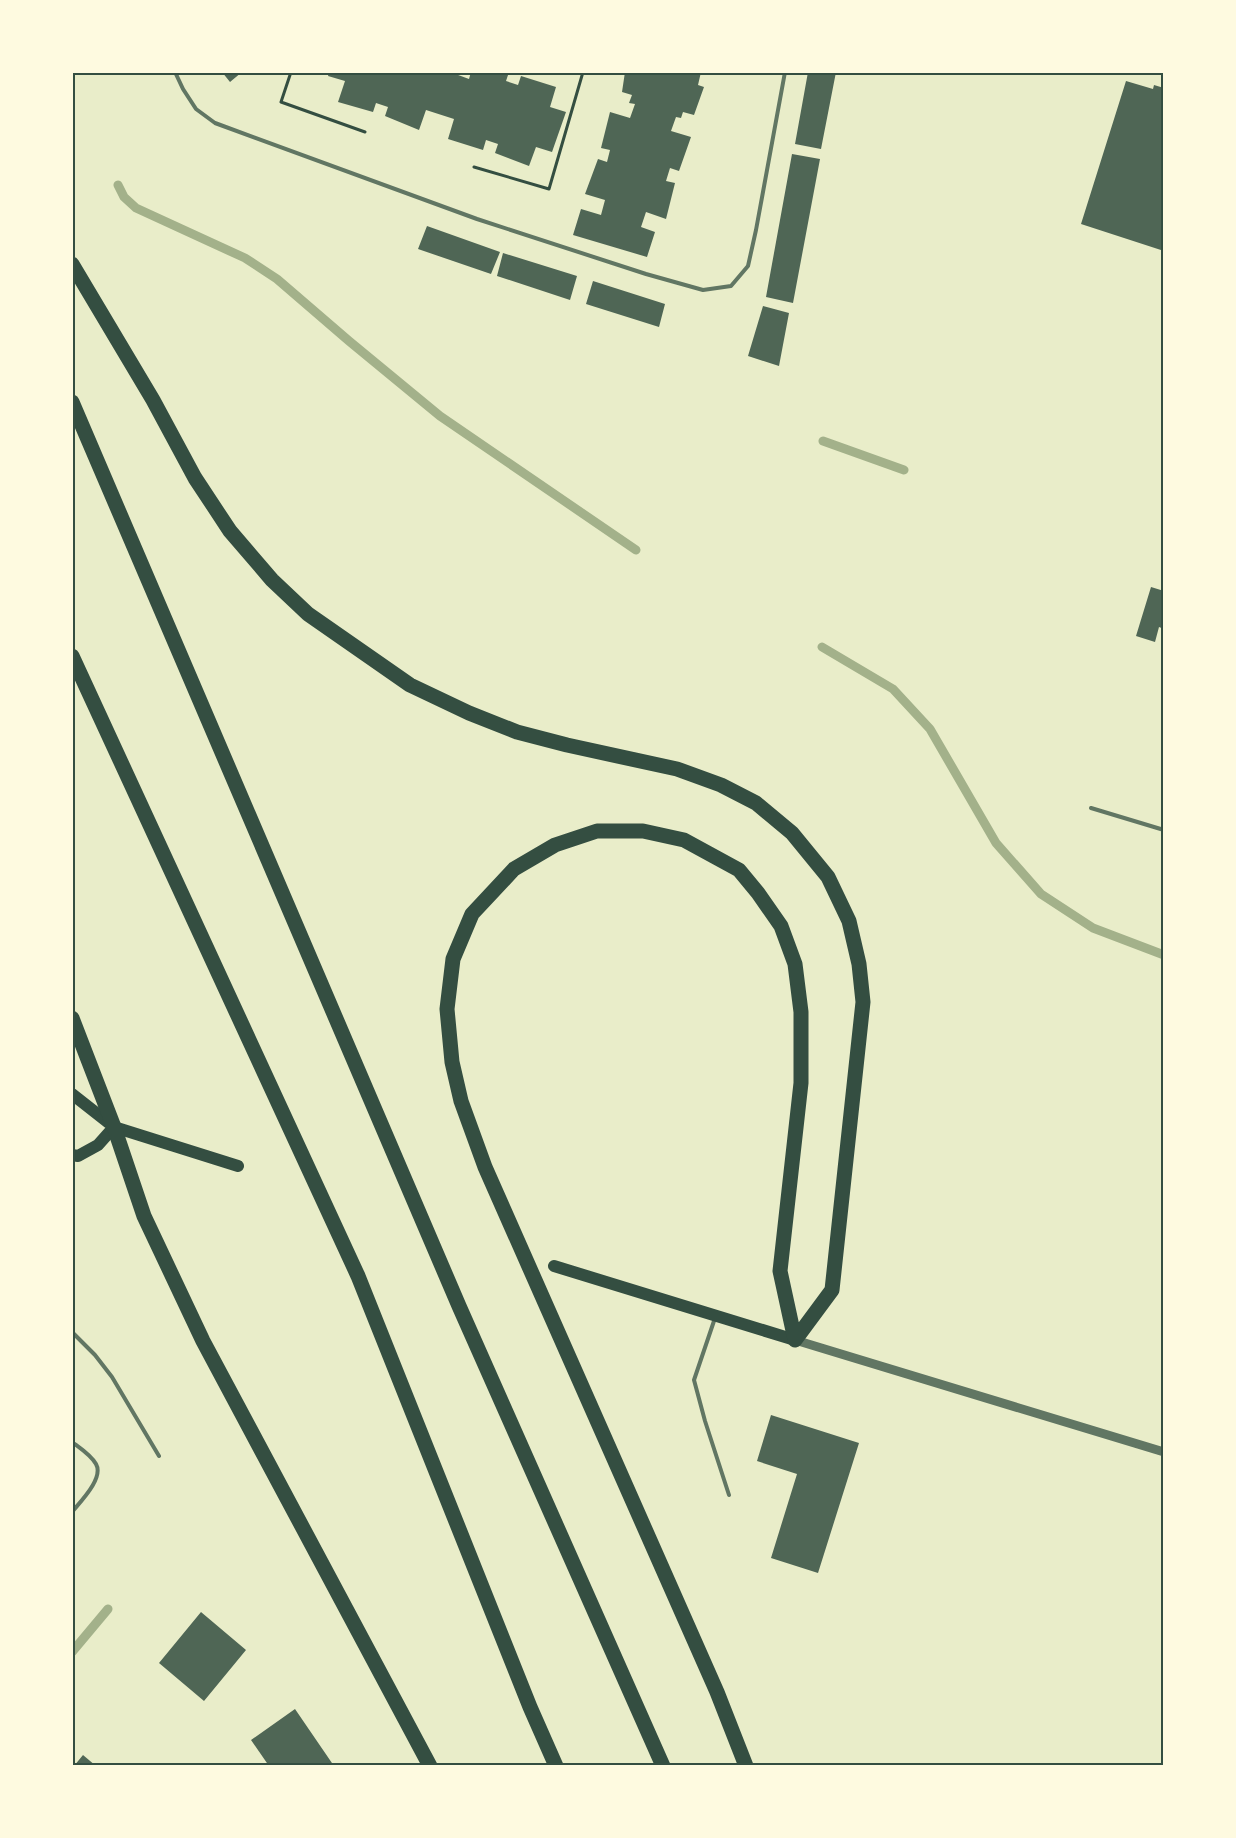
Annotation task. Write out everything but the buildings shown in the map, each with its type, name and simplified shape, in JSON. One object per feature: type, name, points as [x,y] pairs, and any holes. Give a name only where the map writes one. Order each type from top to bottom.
[{"type":"highway","points":[[72,264],[153,400],[200,486],[230,530],[272,580],[308,614],[410,685],[469,713],[517,732],[677,769],[721,786],[756,803],[792,833],[828,876],[849,921],[859,964],[863,1002],[832,1290],[794,1340]]},
{"type":"highway","points":[[72,402],[459,1306],[664,1766]]},
{"type":"highway","points":[[72,656],[358,1276],[530,1707],[556,1766]]},
{"type":"highway","points":[[746,1766],[717,1692],[485,1167],[461,1101],[452,1062],[447,1009],[453,959],[472,914],[514,869],[555,844],[597,831],[643,831],[684,840],[739,870],[781,926],[795,964],[801,1012],[801,1082],[780,1271],[794,1340]]},
{"type":"highway","points":[[72,1018],[114,1128],[144,1216],[203,1341],[430,1766]]},
{"type":"main road","points":[[72,1094],[114,1128],[238,1166]]},
{"type":"main road","points":[[72,1154],[78,1156],[98,1145],[114,1128]]},
{"type":"main road","points":[[554,1266],[794,1340]]},
{"type":"street","points":[[794,1340],[1164,1452]]},
{"type":"lane","points":[[175,72],[196,109],[216,124],[477,219],[646,274],[703,290],[731,286],[748,266],[785,72]]},
{"type":"lane","points":[[1091,808],[1164,830]]},
{"type":"lane","points":[[716,1316],[694,1380],[729,1495]]},
{"type":"lane","points":[[72,1332],[96,1354],[159,1456]]},
{"type":"lane","points":[[72,1442],[98,1465],[98,1479],[72,1512]]},
{"type":"path","points":[[291,72],[281,102],[365,132]]},
{"type":"path","points":[[474,167],[549,189],[583,72]]},
{"type":"waterway","points":[[118,185],[124,197],[136,208],[245,258],[277,279],[440,416],[636,550]]},
{"type":"waterway","points":[[823,441],[904,470]]},
{"type":"waterway","points":[[822,647],[893,689],[930,729],[996,843],[1041,894],[1093,928],[1164,955]]},
{"type":"waterway","points":[[72,1652],[108,1609]]}]
